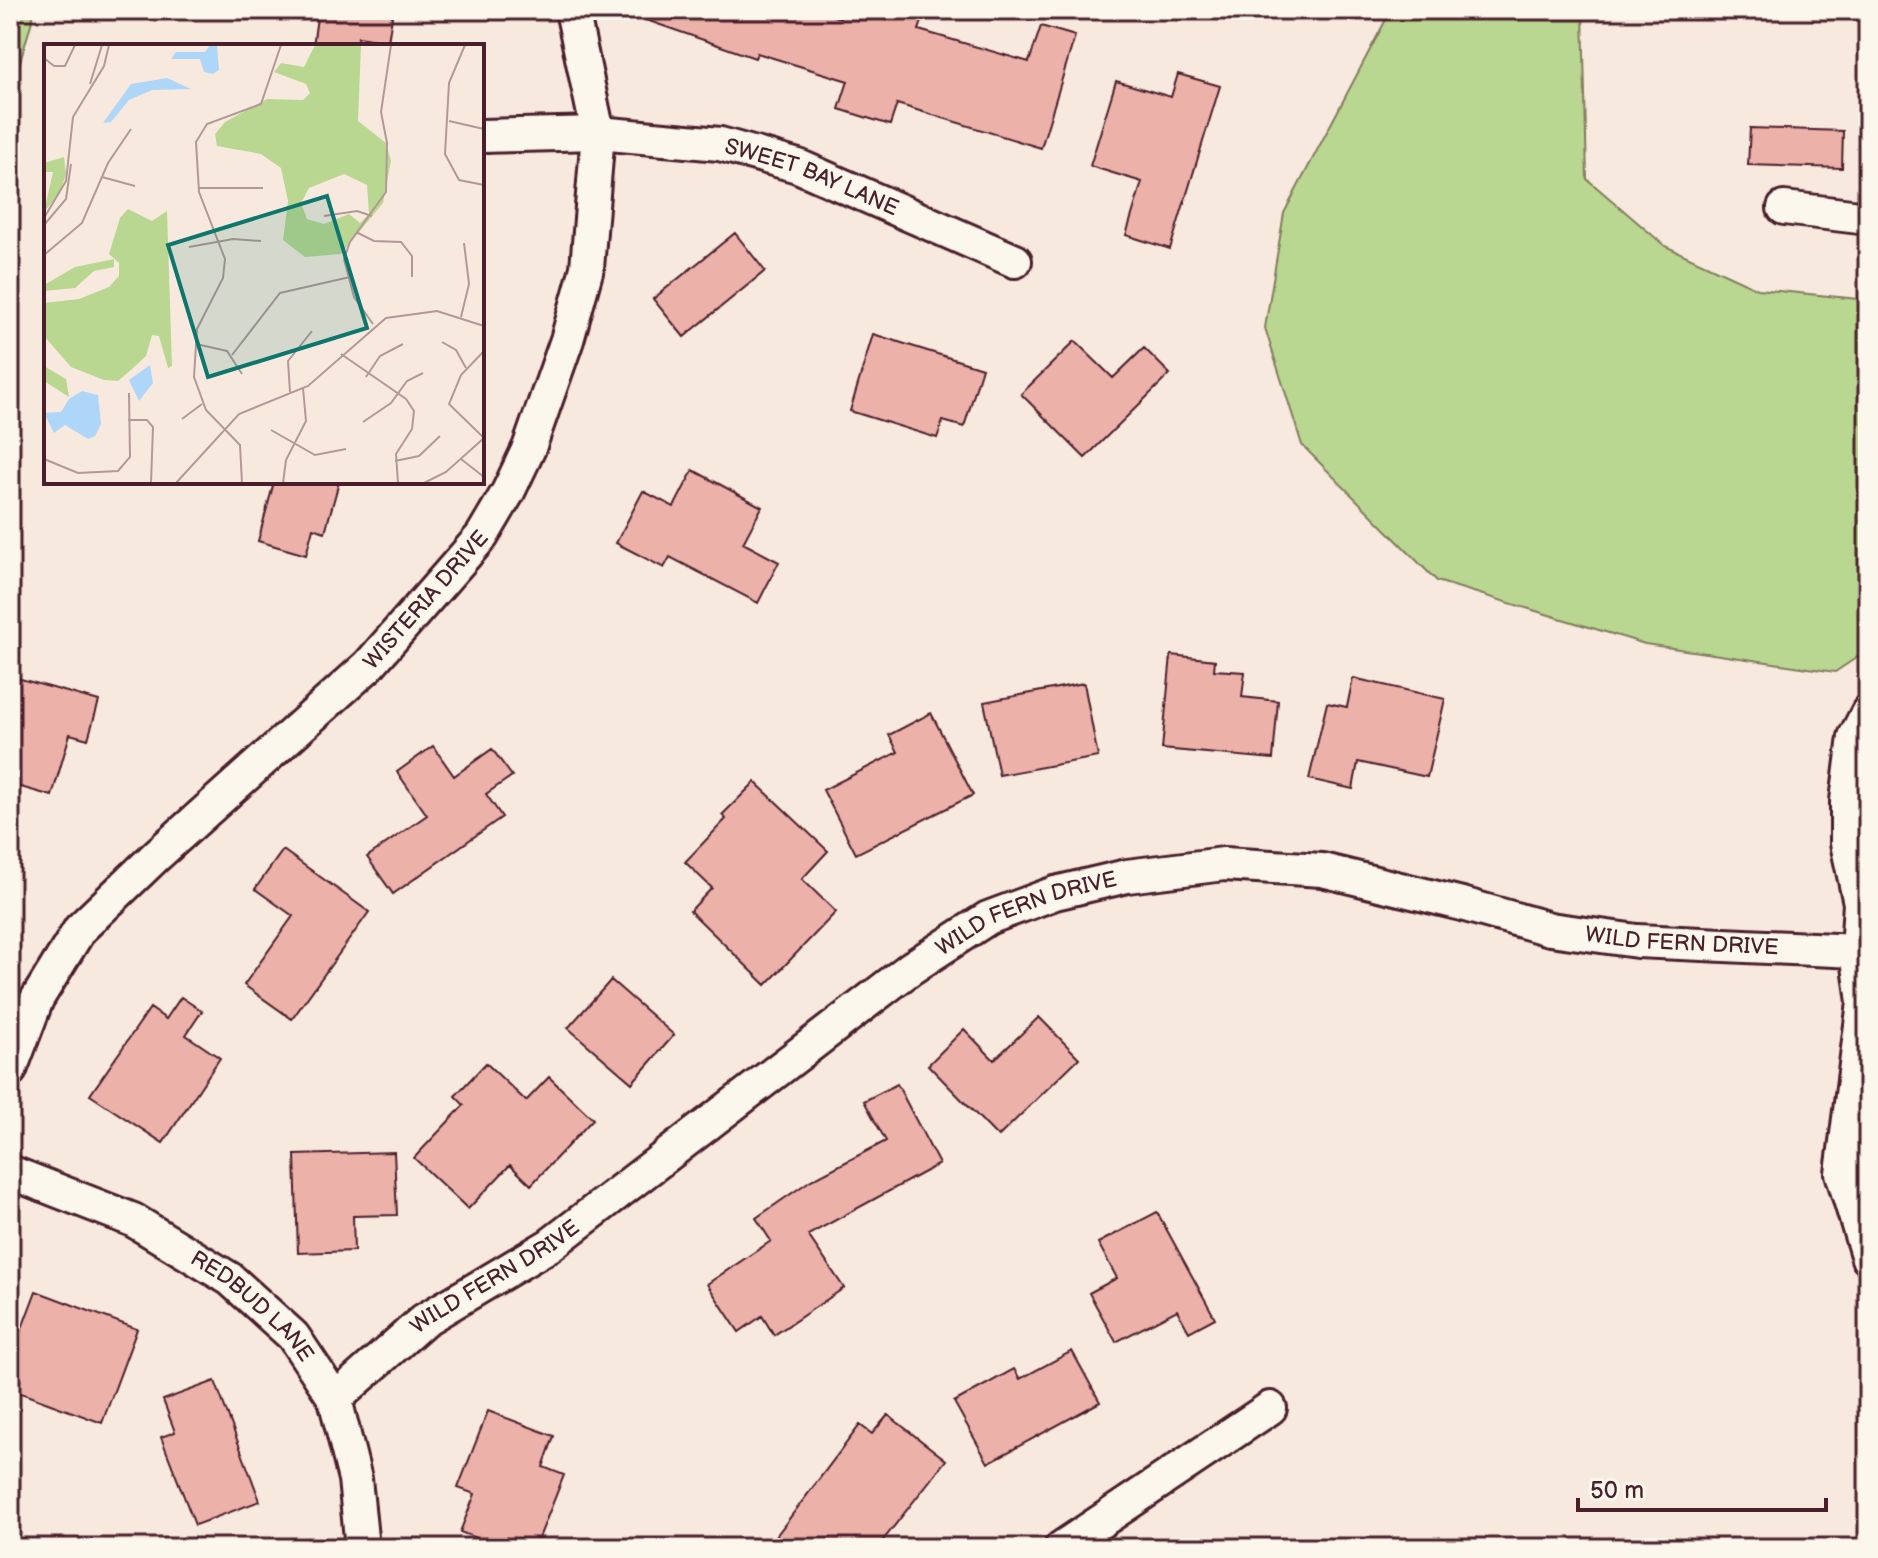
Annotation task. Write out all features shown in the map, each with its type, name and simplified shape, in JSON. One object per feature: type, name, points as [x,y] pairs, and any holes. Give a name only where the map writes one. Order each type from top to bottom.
[{"type":"street","name":"WISTERIA DRIVE","points":[[10,1070],[37,999],[80,929],[156,856],[368,666],[482,536],[508,492],[529,448],[567,340],[587,268],[598,133],[572,10]]},
{"type":"street","name":"SWEET BAY LANE","points":[[484,136],[598,133],[720,144],[798,166],[1015,261]]},
{"type":"street","points":[[1784,208],[1868,218]]},
{"type":"street","points":[[1868,712],[1855,737],[1847,801],[1847,843],[1860,903],[1857,951],[1864,1002],[1842,1173],[1868,1258]]},
{"type":"street","name":"WILD FERN DRIVE","points":[[335,1399],[424,1320],[550,1245],[911,968],[988,918],[1055,893],[1127,876],[1224,864],[1322,870],[1550,929],[1637,941],[1857,951]]},
{"type":"street","name":"REDBUD LANE","points":[[10,1172],[133,1220],[230,1279],[293,1336],[335,1399],[355,1479],[362,1548]]},
{"type":"street","points":[[1061,1548],[1270,1408]]},
{"type":"green space","points":[[10,10],[35,10],[10,97]]},
{"type":"green space","points":[[1391,10],[1583,10],[1587,179],[1665,246],[1758,289],[1868,300],[1868,650],[1835,672],[1645,644],[1437,581],[1302,445],[1265,328],[1284,213]]},
{"type":"building","points":[[318,10],[393,10],[388,42],[358,37],[357,44],[313,44]]},
{"type":"building","points":[[629,10],[814,10],[840,18],[842,10],[897,10],[923,18],[919,30],[1029,62],[1041,26],[1075,36],[1041,148],[897,104],[890,125],[839,109],[848,81],[757,53],[755,58],[629,14]]},
{"type":"building","points":[[1178,74],[1220,86],[1170,249],[1126,235],[1142,182],[1090,166],[1116,81],[1171,97]]},
{"type":"building","points":[[1750,128],[1843,131],[1842,168],[1748,165]]},
{"type":"building","points":[[735,233],[765,271],[684,337],[653,299]]},
{"type":"building","points":[[873,334],[982,368],[964,427],[943,421],[937,438],[850,411]]},
{"type":"building","points":[[1075,341],[1113,378],[1144,348],[1170,374],[1085,458],[1021,394]]},
{"type":"building","points":[[693,470],[762,507],[743,543],[779,562],[758,603],[670,557],[664,568],[616,543],[643,491],[674,507]]},
{"type":"building","points":[[273,484],[338,484],[325,532],[313,528],[306,555],[258,541]]},
{"type":"building","points":[[1171,655],[1215,660],[1214,670],[1245,672],[1242,697],[1278,701],[1273,759],[1162,749]]},
{"type":"building","points":[[10,676],[99,701],[88,739],[70,734],[52,796],[10,784]]},
{"type":"building","points":[[1353,678],[1445,699],[1427,777],[1358,762],[1353,789],[1309,779],[1327,703],[1347,707]]},
{"type":"building","points":[[1084,683],[1098,757],[999,775],[984,702]]},
{"type":"building","points":[[931,713],[973,795],[856,854],[823,790],[898,752],[889,735]]},
{"type":"building","points":[[433,746],[454,776],[492,749],[512,776],[486,794],[502,817],[393,894],[367,857],[427,815],[397,772]]},
{"type":"building","points":[[755,782],[828,851],[802,879],[836,912],[766,985],[690,911],[712,888],[685,862],[726,819],[722,815]]},
{"type":"building","points":[[283,850],[369,912],[292,1019],[244,985],[293,916],[255,889]]},
{"type":"building","points":[[611,980],[674,1035],[632,1083],[568,1028]]},
{"type":"building","points":[[181,997],[202,1011],[186,1035],[220,1058],[163,1143],[90,1095],[150,1008],[166,1019]]},
{"type":"building","points":[[1039,1017],[1079,1058],[998,1137],[928,1065],[964,1029],[994,1060]]},
{"type":"building","points":[[486,1063],[526,1101],[549,1077],[593,1119],[531,1185],[510,1165],[468,1209],[414,1158],[464,1105],[455,1096]]},
{"type":"building","points":[[897,1084],[939,1164],[808,1235],[844,1288],[774,1335],[762,1316],[739,1332],[707,1284],[771,1241],[756,1218],[811,1180],[886,1141],[864,1101]]},
{"type":"building","points":[[394,1152],[397,1215],[353,1216],[354,1251],[298,1253],[295,1155]]},
{"type":"building","points":[[1157,1212],[1215,1318],[1189,1332],[1177,1310],[1116,1342],[1089,1293],[1117,1278],[1098,1243]]},
{"type":"building","points":[[36,1291],[137,1329],[102,1423],[10,1389],[10,1360]]},
{"type":"building","points":[[1072,1351],[1100,1402],[988,1463],[954,1402],[1014,1369],[1020,1379]]},
{"type":"building","points":[[215,1381],[260,1501],[195,1525],[161,1437],[175,1432],[163,1400]]},
{"type":"building","points":[[488,1411],[554,1436],[543,1467],[564,1475],[535,1548],[502,1548],[460,1532],[475,1494],[458,1488]]},
{"type":"building","points":[[888,1415],[946,1460],[877,1548],[767,1548],[860,1425],[872,1434]]}]
